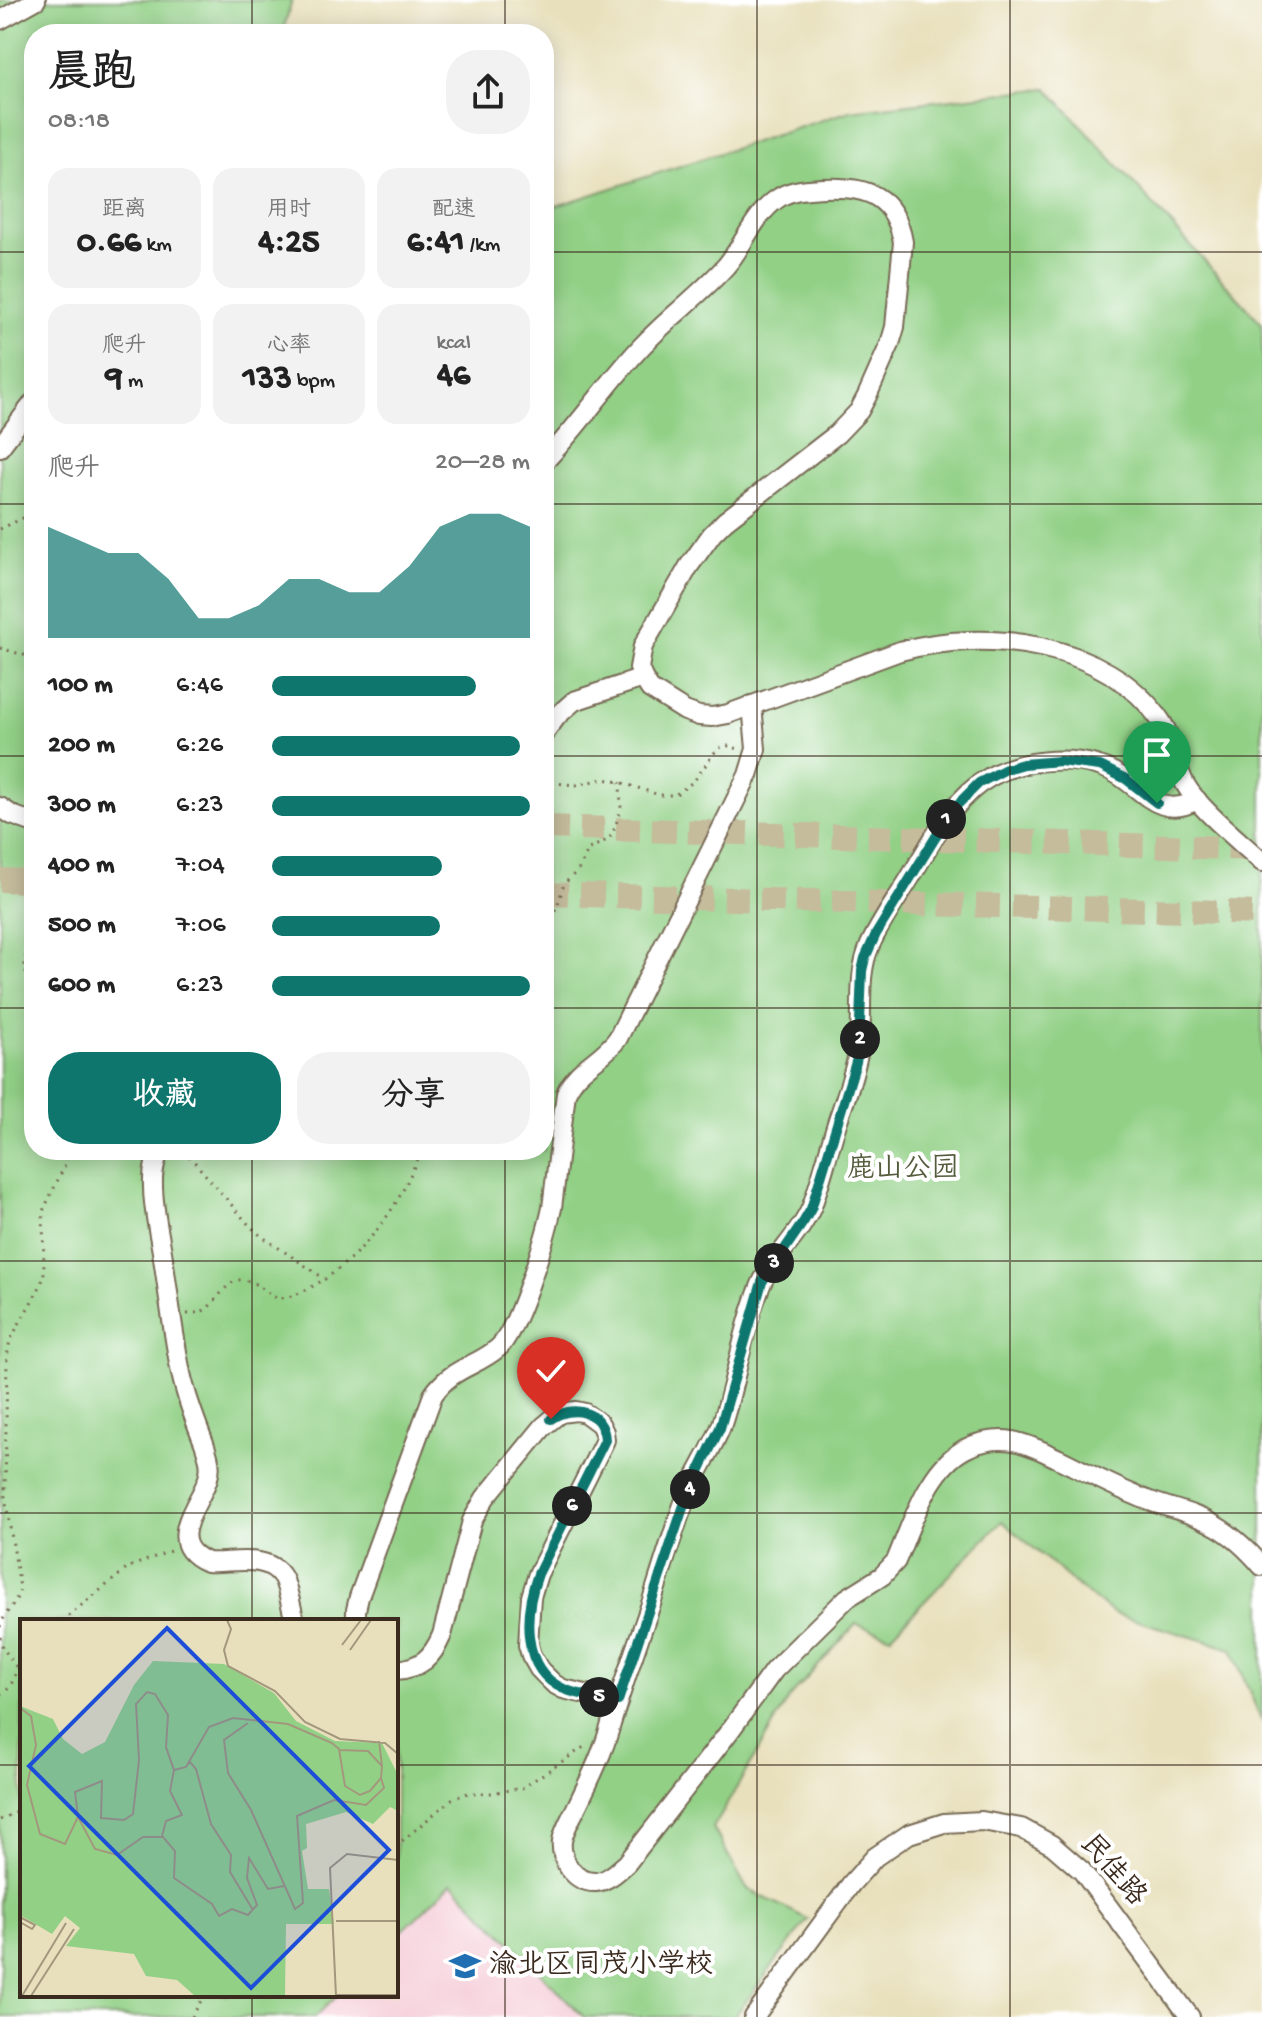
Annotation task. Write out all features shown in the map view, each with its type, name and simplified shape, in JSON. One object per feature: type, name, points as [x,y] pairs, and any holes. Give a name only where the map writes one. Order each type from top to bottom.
[{"type":"street","points":[[0,20],[36,0]]},
{"type":"street","points":[[554,450],[639,349],[726,266],[757,219],[773,202],[783,195],[804,189],[846,187],[869,192],[889,208],[901,229],[903,242],[898,308],[890,344],[867,396],[859,411],[837,434],[712,534],[689,566],[643,646],[639,668],[643,678],[660,697],[685,711],[712,717],[728,714],[900,651],[935,643],[1017,643],[1056,651],[1111,675],[1139,697],[1168,734],[1180,772],[1197,800],[1262,862]]},
{"type":"street","points":[[0,447],[24,415]]},
{"type":"street","points":[[554,720],[574,701],[643,678]]},
{"type":"street","points":[[356,1619],[359,1597],[433,1395],[451,1375],[502,1345],[515,1324],[552,1208],[566,1093],[581,1071],[607,1052],[618,1038],[748,775],[757,735],[752,705]]},
{"type":"street","points":[[1197,800],[1184,807],[1166,807],[1126,779],[1100,766],[1080,762],[1023,764],[992,775],[967,794],[948,817],[876,934],[862,971],[856,1062],[811,1209],[762,1282],[720,1428],[687,1496],[607,1742],[563,1835],[563,1856],[575,1875],[597,1882],[609,1878],[627,1863],[729,1732],[764,1681],[847,1598],[882,1576],[896,1561],[929,1487],[937,1474],[961,1451],[995,1440],[1032,1446],[1142,1498],[1216,1525],[1236,1539],[1262,1566]]},
{"type":"street","points":[[0,807],[24,819]]},
{"type":"street","points":[[156,1160],[154,1195],[181,1373],[210,1461],[208,1478],[188,1518],[187,1544],[207,1562],[257,1562],[272,1567],[283,1578],[294,1619]]},
{"type":"street","points":[[398,1670],[419,1665],[438,1645],[468,1532],[485,1498],[544,1426],[560,1413],[576,1411],[585,1413],[600,1424],[605,1440],[538,1574],[531,1597],[528,1645],[539,1669],[554,1684],[572,1692],[618,1701]]},
{"type":"street","name":"民佳路","points":[[754,2017],[851,1884],[875,1857],[909,1834],[944,1823],[982,1821],[1021,1828],[1052,1845],[1082,1871],[1190,2017]]},
{"type":"path","points":[[0,529],[24,518]]},
{"type":"path","points":[[0,648],[24,655]]},
{"type":"path","points":[[554,783],[586,784],[604,779],[659,795],[675,795],[694,781],[718,748],[728,746],[755,753]]},
{"type":"path","points":[[554,912],[564,884],[579,869],[589,849],[609,839],[613,833],[621,809],[620,782]]},
{"type":"path","points":[[0,1627],[20,1588],[5,1496],[7,1357],[10,1340],[41,1285],[44,1275],[43,1211],[67,1160]]},
{"type":"path","points":[[193,1160],[261,1236],[325,1279]]},
{"type":"path","points":[[172,1316],[203,1311],[238,1280],[248,1281],[282,1299],[325,1279],[360,1250],[379,1228],[403,1192],[417,1160]]},
{"type":"path","points":[[64,1619],[129,1567],[187,1544]]},
{"type":"path","points":[[0,1637],[3,1648],[17,1668]]},
{"type":"path","points":[[0,1694],[10,1688],[20,1661]]},
{"type":"path","points":[[398,1844],[458,1795],[522,1788],[587,1745]]},
{"type":"path","points":[[0,1820],[20,1810]]},
{"type":"path","points":[[192,2017],[203,1997]]},
{"type":"shaded area","name":"渝北区同茂小学校","points":[[452,1883],[584,2017],[315,2017],[336,1997],[398,1997],[398,1935]]},
{"type":"green space","name":"鹿山公园","points":[[0,0],[292,0],[285,24],[24,24],[24,1160],[554,1160],[554,207],[850,111],[1047,88],[1262,324],[1262,1722],[1232,1649],[1115,1614],[1002,1521],[891,1636],[856,1624],[789,1698],[713,1828],[747,1889],[808,1919],[734,2017],[584,2017],[452,1883],[398,1935],[398,1619],[20,1619],[20,1997],[336,1997],[315,2017],[0,2017]]},
{"type":"tunnel","points":[[554,827],[1262,849]]},
{"type":"tunnel","points":[[0,880],[24,881]]},
{"type":"tunnel","points":[[554,894],[1262,913]]},
{"type":"place","name":"渝北区同茂小学校","points":[[465,1966]]},
{"type":"route","points":[[551,1419],[568,1411],[585,1413],[600,1424],[605,1440],[533,1586],[528,1645],[539,1669],[554,1684],[572,1692],[618,1701],[687,1496],[725,1414],[762,1282],[811,1209],[856,1062],[861,1030],[862,971],[876,934],[948,817],[967,794],[992,775],[1023,764],[1080,762],[1114,772],[1157,803]]}]
